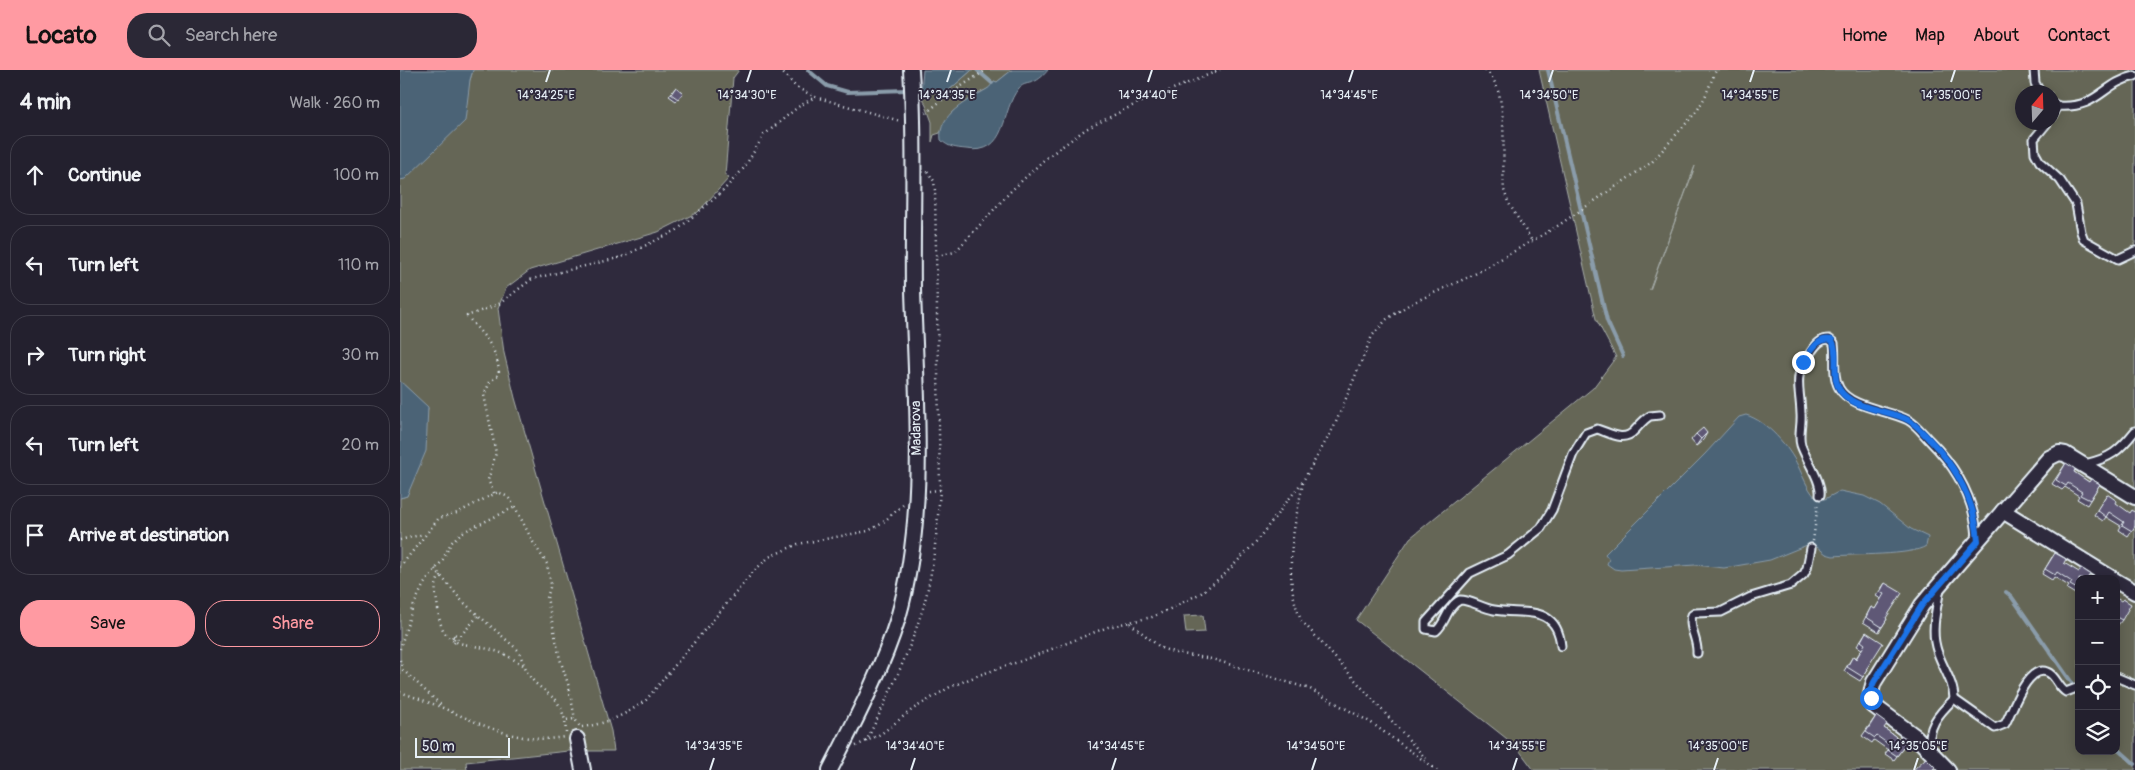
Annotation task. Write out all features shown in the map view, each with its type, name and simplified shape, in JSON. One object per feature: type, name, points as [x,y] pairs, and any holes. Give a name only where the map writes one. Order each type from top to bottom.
[{"type":"street","name":"Madarova","points":[[830,770],[880,666],[898,618],[910,559],[916,493],[917,450],[913,253],[914,124],[911,71]]},
{"type":"street","points":[[1948,770],[1930,750],[1902,725],[1874,706],[1870,691],[1918,612],[2049,458],[2059,453],[2065,454],[2135,497]]},
{"type":"street","points":[[2003,511],[2107,575]]},
{"type":"street","points":[[2120,583],[2135,592]]},
{"type":"street","points":[[574,734],[583,770]]},
{"type":"lane","points":[[2034,70],[2036,85]]},
{"type":"lane","points":[[2060,104],[2075,106],[2088,103],[2120,82],[2135,76]]},
{"type":"lane","points":[[2041,130],[2034,139],[2035,153],[2040,162],[2060,180],[2076,204],[2084,240],[2118,258],[2135,251]]},
{"type":"lane","points":[[1820,495],[1820,486],[1808,464],[1800,439],[1801,414],[1798,375],[1803,362],[1817,343],[1821,340],[1829,339],[1834,343],[1836,381],[1844,394],[1857,403],[1908,420],[1949,461],[1965,487],[1971,503],[1975,515],[1978,541]]},
{"type":"lane","points":[[1561,646],[1555,628],[1543,616],[1534,612],[1497,610],[1460,600],[1454,604],[1436,631],[1426,629],[1426,622],[1470,573],[1508,555],[1541,528],[1552,510],[1569,462],[1586,433],[1597,429],[1618,436],[1626,436],[1633,433],[1650,416],[1660,416]]},
{"type":"lane","points":[[2082,465],[2112,456],[2120,450],[2135,431]]},
{"type":"lane","points":[[1697,653],[1697,643],[1691,626],[1692,615],[1695,612],[1722,612],[1751,597],[1790,585],[1804,574],[1812,548]]},
{"type":"lane","points":[[1941,584],[1934,636],[1938,655],[1952,689],[1954,699],[1995,728],[2004,724],[2027,681],[2038,672],[2047,672],[2063,690],[2069,692],[2075,689]]},
{"type":"lane","points":[[2120,679],[2135,685]]},
{"type":"lane","points":[[1930,750],[1931,726],[1954,699]]},
{"type":"path","points":[[780,70],[796,87],[815,97],[884,117]]},
{"type":"path","points":[[914,124],[948,95],[986,70]]},
{"type":"path","points":[[937,256],[955,252],[1010,192],[1046,159],[1086,128],[1136,104],[1220,70]]},
{"type":"path","points":[[1485,70],[1494,80],[1501,105],[1504,190],[1508,202],[1532,241]]},
{"type":"path","points":[[842,746],[855,747],[866,742],[929,699],[979,675],[1021,661],[1108,627],[1152,617],[1182,604],[1201,593],[1224,574],[1254,543],[1304,482],[1334,427],[1372,336],[1388,319],[1410,304],[1473,275],[1556,227],[1652,162],[1697,111],[1716,70]]},
{"type":"path","points":[[494,493],[488,480],[496,454],[484,395],[490,382],[499,374],[499,366],[495,351],[467,316],[499,304],[532,279],[622,257],[677,230],[722,192],[744,168],[764,135],[798,107],[815,97]]},
{"type":"path","points":[[1304,482],[1291,551],[1291,582],[1298,613],[1302,620],[1437,770]]},
{"type":"path","points":[[400,568],[440,518],[457,513],[494,493],[503,493],[515,507],[532,542],[547,564],[551,584],[547,598],[575,719]]},
{"type":"path","points":[[400,692],[444,708],[495,731],[522,738],[547,740],[574,734],[601,724],[634,710],[646,700],[754,570],[769,557],[798,544],[868,531],[881,524],[916,493]]},
{"type":"path","points":[[1812,548],[1820,495]]},
{"type":"path","points":[[400,650],[412,609],[424,584],[451,543],[461,532],[515,507]]},
{"type":"path","points":[[400,540],[426,534]]},
{"type":"path","points":[[435,569],[462,601],[518,650],[524,666],[535,682],[556,700],[562,708],[565,720]]},
{"type":"path","points":[[440,575],[434,586],[439,623],[445,636],[454,643],[492,650],[508,656],[524,666]]},
{"type":"path","points":[[454,643],[458,636],[478,616]]},
{"type":"path","points":[[1130,622],[1161,648],[1176,653],[1212,659],[1310,689],[1370,722],[1433,766]]},
{"type":"path","points":[[453,636],[454,634],[458,636]]},
{"type":"path","points":[[400,660],[403,670],[444,708]]},
{"type":"green space","points":[[473,70],[739,70],[733,78],[725,175],[729,178],[698,212],[658,232],[530,270],[506,288],[498,308],[504,353],[515,398],[611,731],[614,751],[568,751],[466,762],[467,770],[400,770],[400,498],[407,496],[428,408],[400,381],[400,180],[405,178],[470,80]]},
{"type":"green space","points":[[972,70],[1012,70],[997,82],[994,81],[990,88],[952,112],[940,133],[934,135],[932,142],[932,122],[921,92],[948,91]]},
{"type":"green space","points":[[1539,70],[2135,70],[2135,770],[1534,770],[1516,746],[1356,620],[1410,538],[1593,388],[1616,357],[1596,319]],"holes":[[[1695,166],[1650,290],[1650,289]]]},
{"type":"green space","points":[[1203,615],[1205,632],[1186,633],[1184,616]]},
{"type":"water","points":[[400,70],[473,70],[465,121],[405,179],[400,180]]},
{"type":"water","points":[[923,70],[972,70],[948,91],[921,92]]},
{"type":"water","points":[[1012,70],[1048,70],[1037,80],[1024,84],[1019,88],[1013,97],[997,139],[990,146],[980,149],[962,149],[949,146],[941,140],[941,131],[949,115],[963,103],[988,88],[994,81],[997,82]]},
{"type":"water","points":[[400,381],[428,407],[426,451],[407,496],[400,498]]},
{"type":"water","points":[[1746,415],[1762,423],[1783,443],[1815,497],[1825,499],[1840,491],[1864,496],[1880,504],[1911,529],[1928,537],[1926,546],[1908,552],[1833,556],[1826,554],[1817,547],[1807,545],[1770,560],[1724,568],[1695,565],[1621,570],[1614,569],[1607,564],[1609,559],[1605,554],[1705,454],[1739,417]]},
{"type":"building","points":[[676,87],[683,93],[678,99],[671,94]]},
{"type":"building","points":[[1703,428],[1707,433],[1701,439],[1696,434]]},
{"type":"building","points":[[2066,463],[2075,469],[2074,472],[2089,482],[2091,479],[2100,484],[2090,500],[2080,495],[2082,492],[2068,483],[2066,486],[2056,480]]},
{"type":"building","points":[[2107,494],[2130,513],[2132,510],[2135,512],[2135,526],[2132,531],[2122,525],[2124,522],[2109,512],[2106,517],[2097,510]]},
{"type":"building","points":[[2055,553],[2066,559],[2064,563],[2079,572],[2081,568],[2090,574],[2075,575],[2075,588],[2070,585],[2072,582],[2057,572],[2055,575],[2045,569]]},
{"type":"building","points":[[1885,583],[1902,593],[1882,627],[1866,617],[1871,607],[1875,609],[1884,594],[1880,592]]},
{"type":"building","points":[[2123,599],[2131,604],[2122,620],[2120,619],[2120,600]]},
{"type":"building","points":[[1866,632],[1883,643],[1863,677],[1847,667],[1853,656],[1856,659],[1865,644],[1861,641]]},
{"type":"building","points":[[1876,716],[1887,724],[1884,728],[1899,739],[1901,735],[1909,740],[1897,756],[1888,750],[1891,746],[1877,736],[1875,738],[1866,732]]},
{"type":"building","points":[[1926,758],[1935,767],[1932,770],[1913,770]]},
{"type":"waterway","points":[[808,70],[827,86],[848,92],[907,90]]},
{"type":"waterway","points":[[977,70],[992,83]]},
{"type":"waterway","points":[[1548,70],[1607,321],[1623,356]]},
{"type":"waterway","points":[[2006,592],[2011,596],[2075,687]]},
{"type":"waterway","points":[[2120,751],[2135,764]]},
{"type":"route","points":[[1803,362],[1817,343],[1825,339],[1832,340],[1835,349],[1835,375],[1839,388],[1857,403],[1899,416],[1914,424],[1949,461],[1965,487],[1975,515],[1978,541],[1922,605],[1874,682],[1870,691],[1871,698]]}]
